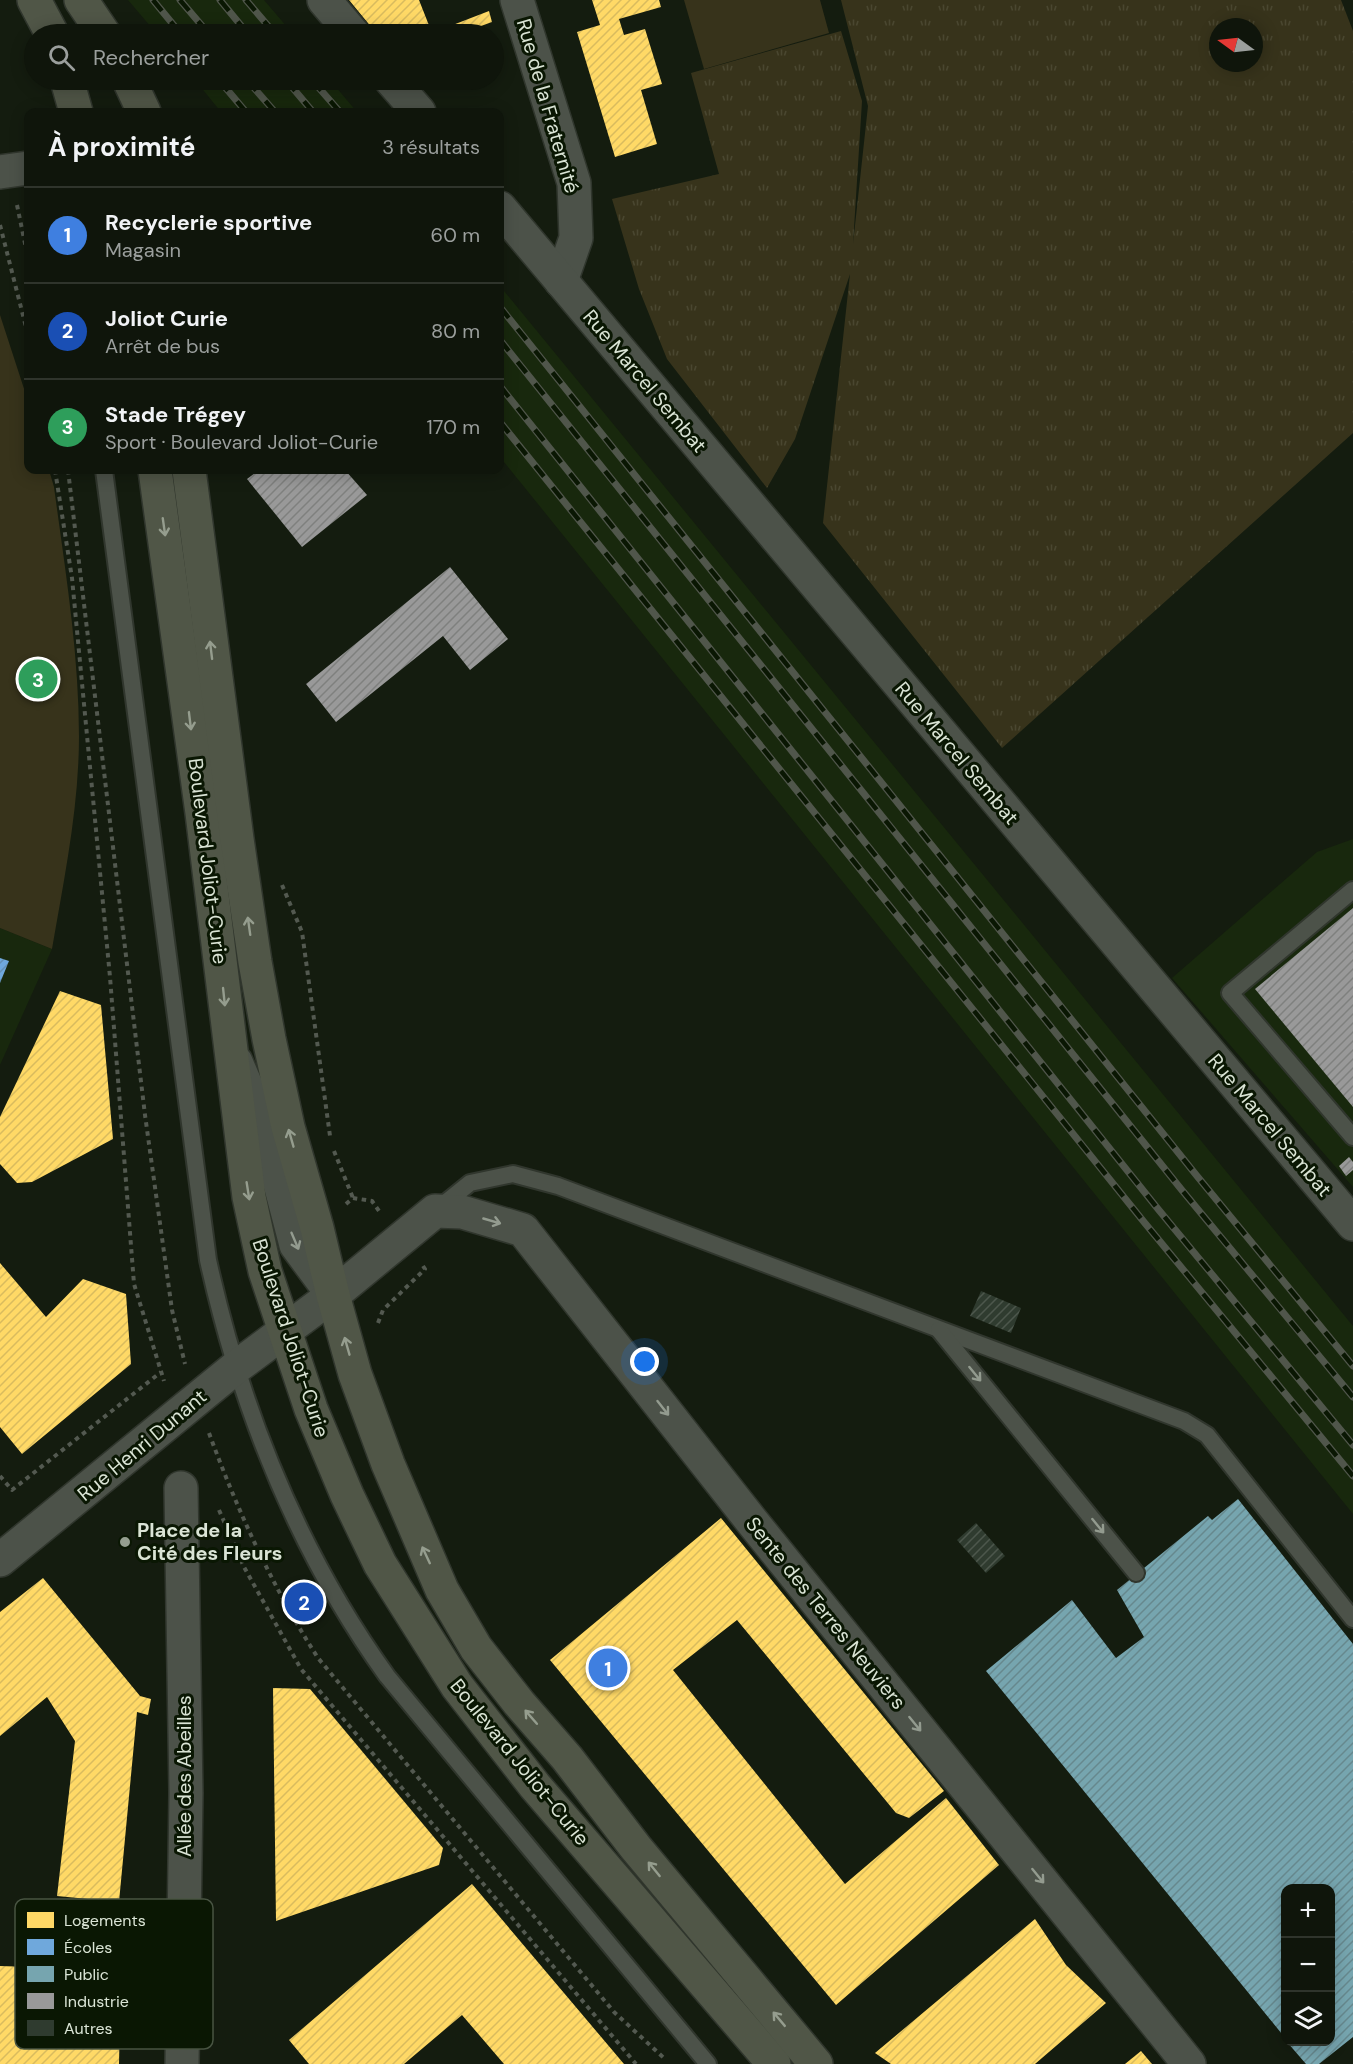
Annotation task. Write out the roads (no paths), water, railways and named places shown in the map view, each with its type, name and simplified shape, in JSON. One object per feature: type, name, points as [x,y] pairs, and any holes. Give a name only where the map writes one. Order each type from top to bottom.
[{"type":"main road","points":[[34,0],[47,24]]},
{"type":"main road","points":[[81,0],[97,24]]},
{"type":"main road","points":[[70,90],[75,108]]},
{"type":"main road","points":[[134,90],[142,108]]},
{"type":"main road","name":"Boulevard Joliot-Curie","points":[[156,474],[205,835],[249,1197],[266,1271],[284,1331],[325,1446],[380,1564],[452,1678],[535,1786],[774,2064]]},
{"type":"main road","name":"Boulevard Joliot-Curie","points":[[189,474],[214,673],[255,962],[288,1127],[355,1374],[409,1518],[442,1590],[476,1648],[651,1865],[816,2064]]},
{"type":"street","points":[[324,0],[344,24]]},
{"type":"street","name":"Rue de la Fraternité","points":[[518,0],[574,183],[576,238],[561,281]]},
{"type":"street","points":[[400,90],[416,108]]},
{"type":"street","name":"Rue Marcel Sembat","points":[[504,213],[1353,1224]]},
{"type":"street","points":[[229,1047],[267,1134],[296,1245],[333,1294]]},
{"type":"street","name":"Rue Henri Dunant","points":[[0,1560],[235,1368],[333,1294],[435,1211]]},
{"type":"street","name":"Sente des Terres Neuviers","points":[[435,1211],[462,1212],[523,1230],[750,1519],[1189,2064]]},
{"type":"street","name":"Allée des Abeilles","points":[[181,1488],[186,1793],[184,1899]]},
{"type":"street","name":"Allée des Abeilles","points":[[182,2049],[182,2064]]},
{"type":"lane","points":[[105,474],[206,1248],[235,1368],[282,1492],[306,1546],[356,1633],[387,1676],[708,2064]]},
{"type":"lane","points":[[1353,890],[1230,993],[1353,1137]]},
{"type":"lane","points":[[435,1211],[470,1183],[513,1174],[558,1186],[1184,1421],[1207,1435],[1353,1619]]},
{"type":"lane","points":[[938,1329],[1136,1573]]},
{"type":"railway","points":[[153,0],[173,24]]},
{"type":"railway","points":[[180,0],[200,24]]},
{"type":"railway","points":[[220,0],[240,24]]},
{"type":"railway","points":[[246,0],[266,24]]},
{"type":"railway","points":[[227,90],[243,108]]},
{"type":"railway","points":[[256,90],[272,108]]},
{"type":"railway","points":[[294,90],[310,108]]},
{"type":"railway","points":[[321,90],[336,108]]},
{"type":"railway","points":[[504,312],[1197,1176],[1353,1366]]},
{"type":"railway","points":[[504,345],[1181,1189],[1353,1397]]},
{"type":"railway","points":[[504,391],[1158,1209],[1353,1445]]},
{"type":"railway","points":[[504,427],[1144,1222],[1353,1476]]},
{"type":"place","name":"Stade Trégey","points":[[38,679]]},
{"type":"place","name":"Place de la Cité des Fleurs","points":[[125,1542]]},
{"type":"place","name":"Joliot Curie","points":[[304,1602]]},
{"type":"place","name":"Recyclerie sportive","points":[[608,1668]]}]
